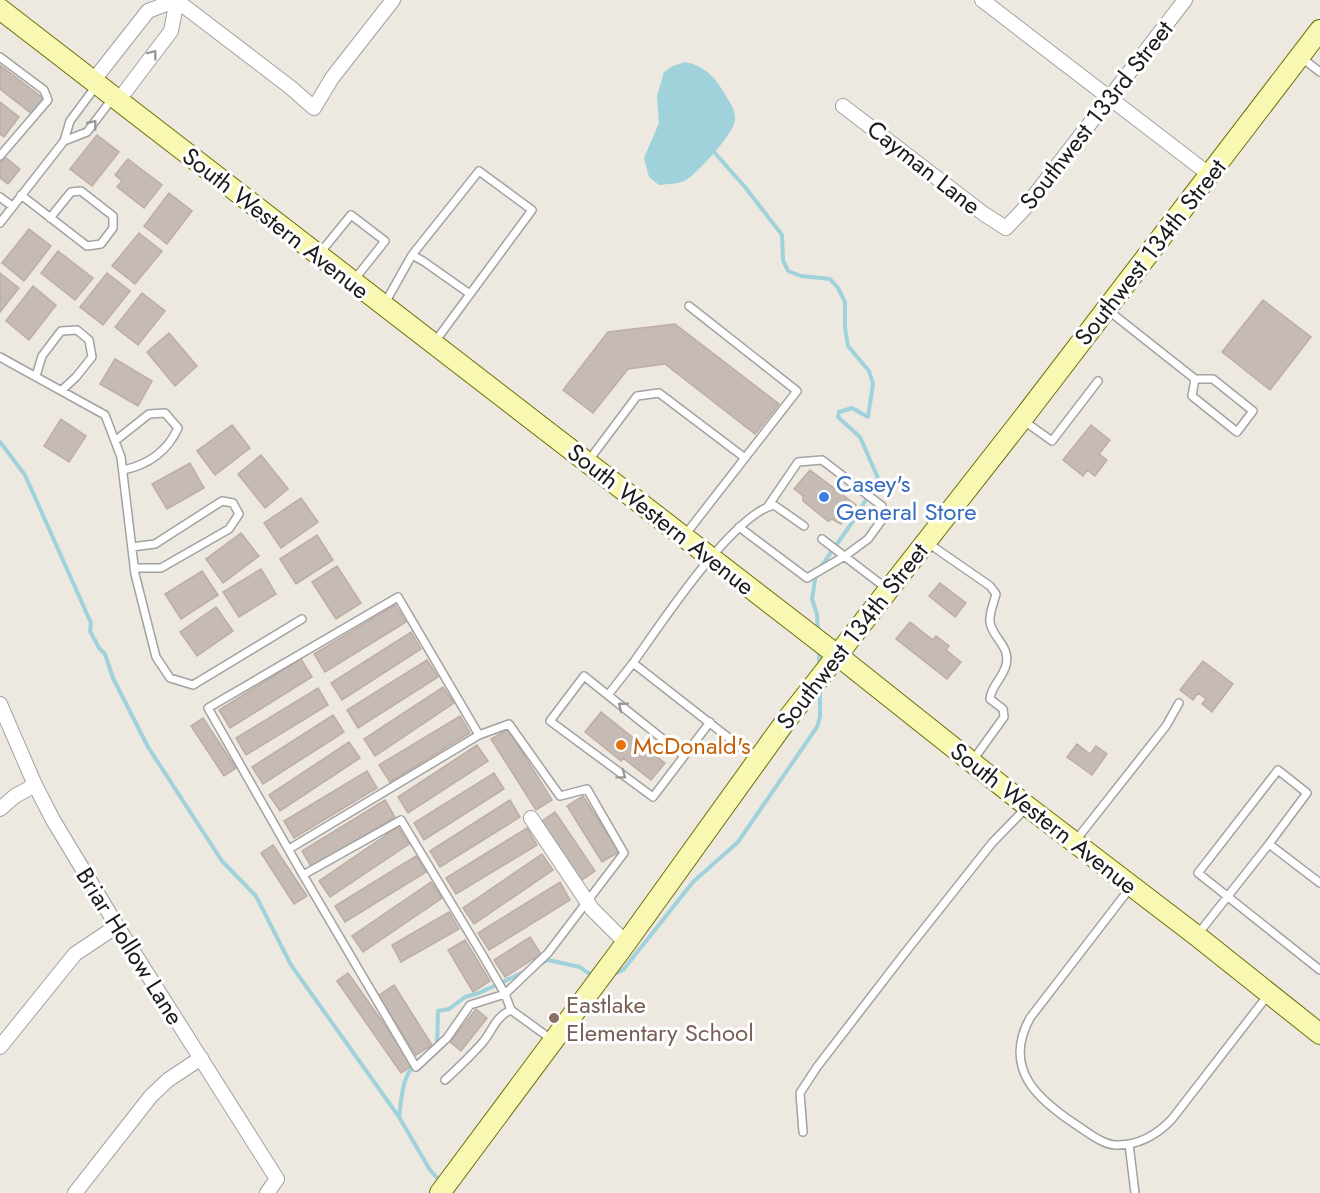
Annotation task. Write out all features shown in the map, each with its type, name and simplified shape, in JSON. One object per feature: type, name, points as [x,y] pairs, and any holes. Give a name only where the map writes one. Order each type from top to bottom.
[{"type":"main road","name":"South Western Avenue","points":[[0,9],[837,655],[1320,1034]]},
{"type":"main road","name":"Southwest 134th Street","points":[[440,1193],[626,943],[757,760],[1320,30]]},
{"type":"street","points":[[177,0],[314,108],[332,78],[393,0]]},
{"type":"street","points":[[95,83],[148,11],[177,0]]},
{"type":"street","points":[[116,99],[171,31],[177,0]]},
{"type":"street","points":[[982,0],[1210,175]]},
{"type":"street","name":"Southwest 133rd Street","points":[[1006,228],[1024,209],[1185,0]]},
{"type":"street","name":"Cayman Lane","points":[[843,105],[984,214],[1006,228]]},
{"type":"street","name":"Briar Hollow Lane","points":[[0,704],[35,785],[53,820],[117,926],[277,1179],[267,1193]]},
{"type":"street","points":[[0,809],[15,796],[35,785]]},
{"type":"street","points":[[531,818],[587,902],[626,943]]},
{"type":"street","points":[[0,1047],[75,954],[117,926]]},
{"type":"street","points":[[75,1193],[151,1096],[168,1080],[201,1058]]},
{"type":"lane","points":[[0,57],[44,90],[48,100],[0,156]]},
{"type":"lane","points":[[1300,57],[1320,72]]},
{"type":"lane","points":[[0,223],[64,141],[70,121],[95,83]]},
{"type":"lane","points":[[64,141],[87,132],[116,99]]},
{"type":"lane","points":[[384,306],[412,255],[479,171],[532,210],[433,344]]},
{"type":"lane","points":[[21,195],[50,218],[87,246],[101,244],[113,228],[113,216],[81,191],[71,192],[50,218]]},
{"type":"lane","points":[[0,197],[12,206]]},
{"type":"lane","points":[[319,255],[351,215],[385,241],[353,282]]},
{"type":"lane","points":[[412,255],[470,294]]},
{"type":"lane","points":[[683,537],[797,391],[689,306]]},
{"type":"lane","points":[[1107,309],[1195,380],[1213,379],[1253,411],[1237,432],[1192,396],[1195,380]]},
{"type":"lane","points":[[36,376],[42,356],[61,331],[77,330],[89,340],[92,357],[62,390]]},
{"type":"lane","points":[[0,357],[105,415],[121,457],[134,568],[156,657],[170,678],[193,685],[302,619]]},
{"type":"lane","points":[[1022,419],[1052,441],[1098,381]]},
{"type":"lane","points":[[587,462],[637,396],[659,393],[745,458]]},
{"type":"lane","points":[[115,441],[149,414],[165,413],[178,428],[170,444],[140,466],[123,470]]},
{"type":"lane","points":[[608,695],[711,558],[739,527],[748,518],[768,506],[798,462],[822,460],[882,506],[884,517],[868,539],[845,556],[807,578],[739,527]]},
{"type":"lane","points":[[132,547],[155,544],[222,501],[232,502],[239,514],[229,529],[161,568],[134,568]]},
{"type":"lane","points":[[768,506],[778,506],[804,526]]},
{"type":"lane","points":[[822,539],[888,590]]},
{"type":"lane","points":[[926,542],[990,586],[996,594],[990,622],[1006,649],[1006,665],[991,692],[990,699],[1003,709],[1004,717],[971,762]]},
{"type":"lane","points":[[290,849],[479,735],[509,724],[560,796],[587,789],[624,853],[548,953],[505,994],[470,1005],[447,1038],[416,1067],[208,708],[398,597],[479,735]]},
{"type":"lane","points":[[633,663],[757,760]]},
{"type":"lane","points":[[684,756],[584,676],[550,721],[653,797],[710,723]]},
{"type":"lane","points":[[1074,842],[1166,726],[1179,703]]},
{"type":"lane","points":[[1197,936],[1228,896],[1269,844],[1307,793],[1278,770],[1198,873],[1228,896],[1320,970]]},
{"type":"lane","points":[[803,1132],[800,1093],[817,1067],[992,843],[1027,806]]},
{"type":"lane","points":[[303,875],[401,820],[505,994],[511,1010],[553,1041]]},
{"type":"lane","points":[[1269,844],[1320,883]]},
{"type":"lane","points":[[1131,886],[1030,1018],[1024,1030],[1020,1050],[1027,1081],[1041,1099],[1059,1114],[1105,1142],[1115,1145],[1141,1141],[1166,1125],[1269,993]]},
{"type":"lane","points":[[445,1080],[486,1039],[496,1020],[511,1010]]},
{"type":"lane","points":[[1129,1144],[1135,1193]]},
{"type":"water","points":[[685,62],[703,69],[716,81],[731,105],[735,120],[722,143],[691,176],[680,182],[659,185],[649,177],[644,158],[659,123],[657,96],[664,72]]},
{"type":"building","points":[[0,65],[44,99],[32,114],[0,89]]},
{"type":"building","points":[[0,102],[19,117],[4,137],[0,134]]},
{"type":"building","points":[[97,135],[119,152],[92,186],[70,169]]},
{"type":"building","points":[[5,157],[20,169],[8,184],[0,178],[0,163]]},
{"type":"building","points":[[128,159],[162,185],[144,208],[117,187],[122,181],[115,175]]},
{"type":"building","points":[[169,193],[192,211],[167,244],[144,226]]},
{"type":"building","points":[[29,229],[51,246],[24,281],[2,263]]},
{"type":"building","points":[[139,233],[162,251],[135,284],[112,266]]},
{"type":"building","points":[[58,251],[93,278],[75,300],[41,273]]},
{"type":"building","points":[[0,273],[19,288],[0,312]]},
{"type":"building","points":[[107,273],[130,291],[103,325],[80,307]]},
{"type":"building","points":[[33,286],[56,305],[29,340],[6,321]]},
{"type":"building","points":[[142,293],[165,311],[138,345],[115,327]]},
{"type":"building","points":[[1263,300],[1311,337],[1270,390],[1222,352]]},
{"type":"building","points":[[675,324],[779,404],[755,434],[665,364],[628,369],[593,413],[563,390],[608,332]]},
{"type":"building","points":[[169,333],[197,366],[175,386],[147,352]]},
{"type":"building","points":[[115,359],[152,381],[138,406],[100,384]]},
{"type":"building","points":[[61,419],[86,436],[69,462],[44,446]]},
{"type":"building","points":[[232,425],[250,448],[215,475],[197,451]]},
{"type":"building","points":[[1091,425],[1110,440],[1099,454],[1107,460],[1095,476],[1087,470],[1083,476],[1063,460]]},
{"type":"building","points":[[261,455],[288,489],[265,508],[238,474]]},
{"type":"building","points":[[190,463],[204,488],[167,509],[152,484]]},
{"type":"building","name":"Casey's General Store","points":[[810,470],[856,505],[841,524],[832,519],[828,521],[803,501],[803,496],[794,489]]},
{"type":"building","points":[[301,498],[318,522],[281,548],[264,523]]},
{"type":"building","points":[[241,533],[259,556],[223,583],[206,559]]},
{"type":"building","points":[[317,535],[333,560],[296,584],[280,559]]},
{"type":"building","points":[[337,566],[361,603],[336,619],[312,582]]},
{"type":"building","points":[[261,569],[276,594],[239,617],[223,592]]},
{"type":"building","points":[[202,571],[218,595],[181,619],[165,594]]},
{"type":"building","points":[[940,583],[966,603],[955,617],[929,596]]},
{"type":"building","points":[[395,605],[406,622],[325,672],[314,654]]},
{"type":"building","points":[[216,607],[233,631],[197,656],[180,632]]},
{"type":"building","points":[[910,622],[933,640],[936,636],[949,646],[946,650],[961,662],[947,679],[896,639]]},
{"type":"building","points":[[411,632],[421,649],[342,700],[331,683]]},
{"type":"building","points":[[301,659],[312,677],[230,728],[219,710]]},
{"type":"building","points":[[427,660],[438,677],[358,728],[347,710]]},
{"type":"building","points":[[1203,661],[1233,684],[1212,712],[1202,704],[1206,699],[1198,693],[1193,700],[1180,690]]},
{"type":"building","points":[[443,687],[454,703],[375,756],[364,739]]},
{"type":"building","points":[[318,688],[328,705],[246,755],[236,738]]},
{"type":"building","name":"McDonald's","points":[[601,712],[665,763],[651,780],[623,758],[621,761],[585,732]]},
{"type":"building","points":[[333,715],[344,732],[263,784],[252,767]]},
{"type":"building","points":[[460,716],[470,733],[390,782],[379,765]]},
{"type":"building","points":[[203,718],[236,768],[224,776],[191,726]]},
{"type":"building","points":[[508,729],[552,800],[536,810],[491,739]]},
{"type":"building","points":[[349,742],[360,758],[280,811],[269,795]]},
{"type":"building","points":[[1077,744],[1090,754],[1096,746],[1107,754],[1092,775],[1067,757]]},
{"type":"building","points":[[477,745],[488,761],[408,813],[398,797]]},
{"type":"building","points":[[367,771],[377,788],[294,838],[284,821]]},
{"type":"building","points":[[494,773],[504,789],[424,840],[414,823]]},
{"type":"building","points":[[583,796],[619,852],[602,862],[567,806]]},
{"type":"building","points":[[385,800],[395,817],[312,868],[302,851]]},
{"type":"building","points":[[510,800],[520,817],[440,867],[430,851]]},
{"type":"building","points":[[555,812],[595,871],[579,882],[539,823]]},
{"type":"building","points":[[398,827],[409,844],[330,897],[319,881]]},
{"type":"building","points":[[527,828],[537,845],[456,894],[446,878]]},
{"type":"building","points":[[273,845],[307,896],[294,904],[261,853]]},
{"type":"building","points":[[542,854],[553,870],[474,924],[463,908]]},
{"type":"building","points":[[416,856],[426,872],[345,922],[335,906]]},
{"type":"building","points":[[431,882],[442,898],[363,952],[352,936]]},
{"type":"building","points":[[560,882],[570,900],[489,950],[478,933]]},
{"type":"building","points":[[449,912],[459,929],[401,962],[392,945]]},
{"type":"building","points":[[530,937],[541,954],[505,977],[494,960]]},
{"type":"building","points":[[465,940],[490,981],[473,992],[448,950]]},
{"type":"building","points":[[348,973],[413,1065],[401,1073],[337,981]]},
{"type":"building","points":[[394,985],[432,1045],[416,1055],[378,996]]},
{"type":"building","points":[[476,1009],[487,1018],[461,1051],[450,1042]]},
{"type":"waterway","points":[[714,152],[782,235],[783,260],[788,271],[801,276],[830,279],[838,288],[845,302],[848,346],[869,371],[873,384],[868,417],[852,408],[839,412],[838,417],[860,437],[878,478],[856,517],[820,568]]},
{"type":"waterway","points":[[0,442],[25,475],[91,623],[90,631],[105,654],[113,678],[148,747],[222,861],[256,896],[291,965],[399,1117],[430,1170],[440,1181]]},
{"type":"waterway","points":[[816,574],[812,599],[817,614],[818,632]]},
{"type":"waterway","points":[[819,651],[819,667]]},
{"type":"waterway","points":[[612,975],[623,970],[693,882],[738,842],[817,727],[820,717],[820,690]]},
{"type":"waterway","points":[[538,965],[548,960],[580,967],[588,973],[596,973]]},
{"type":"waterway","points":[[437,1045],[438,1011],[449,1009],[465,997],[479,993],[526,971]]},
{"type":"waterway","points":[[399,1117],[405,1082],[412,1068],[426,1054]]},
{"type":"place","name":"Casey's General Store","points":[[824,497]]},
{"type":"place","name":"McDonald's","points":[[621,745]]},
{"type":"place","name":"Eastlake Elementary School","points":[[554,1018]]}]
